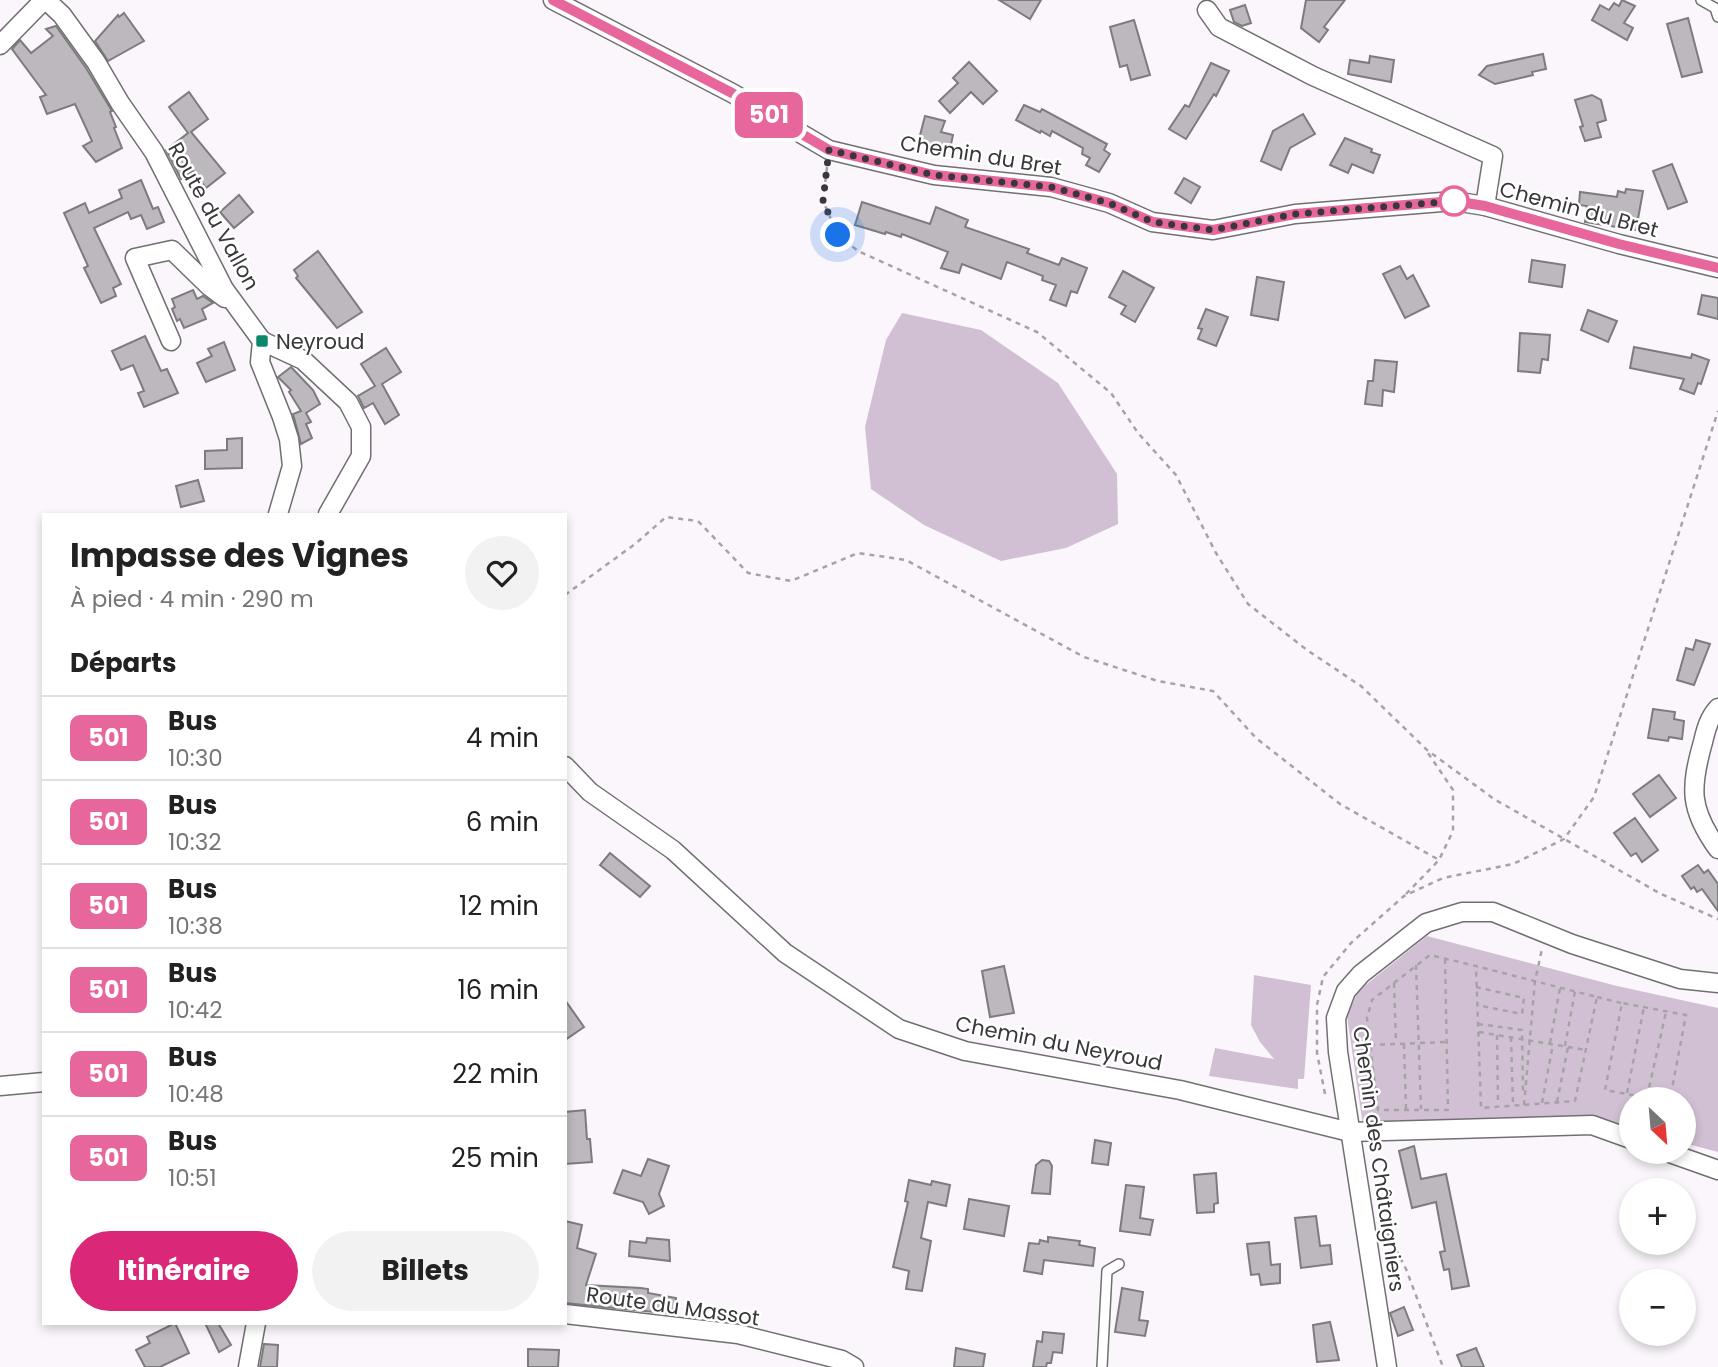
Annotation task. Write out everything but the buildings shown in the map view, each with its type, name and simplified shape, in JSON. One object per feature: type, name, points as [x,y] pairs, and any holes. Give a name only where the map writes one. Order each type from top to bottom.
[{"type":"street","points":[[0,45],[45,0]]},
{"type":"street","name":"Route du Vallon","points":[[45,0],[62,15],[96,61],[120,103],[154,152],[224,289],[262,341],[260,362],[289,439],[292,466],[278,513]]},
{"type":"street","name":"Chemin du Bret","points":[[553,0],[732,93],[829,150],[934,175],[1051,187],[1109,203],[1153,222],[1213,230],[1295,214],[1454,201],[1485,206],[1619,244],[1718,268]]},
{"type":"street","points":[[1207,10],[1219,27],[1313,76],[1493,156],[1485,206]]},
{"type":"street","points":[[171,341],[135,258],[172,250],[209,286],[242,311]]},
{"type":"street","points":[[262,341],[303,360],[348,402],[362,427],[361,456],[329,513]]},
{"type":"street","points":[[1718,708],[1708,723],[1692,787],[1695,805],[1708,835],[1718,849]]},
{"type":"street","name":"Chemin du Neyroud","points":[[567,768],[590,792],[673,850],[785,953],[899,1029],[965,1051],[1180,1090],[1342,1130],[1592,1125],[1619,1135]]},
{"type":"street","name":"Chemin des Châtaigniers","points":[[1387,1367],[1342,1130],[1336,1018],[1346,991],[1361,974],[1426,923],[1462,912],[1493,912],[1547,934],[1680,979],[1718,983]]},
{"type":"street","points":[[0,1086],[42,1082]]},
{"type":"street","points":[[1696,1162],[1718,1170]]},
{"type":"street","name":"Route du Massot","points":[[567,1314],[738,1334],[842,1360],[854,1367]]},
{"type":"street","points":[[248,1367],[256,1325]]},
{"type":"lane","points":[[1701,0],[1715,8],[1718,18]]},
{"type":"lane","points":[[1102,1367],[1107,1271],[1119,1264]]},
{"type":"path","points":[[829,150],[823,201],[838,235],[858,251],[1037,332],[1111,393],[1138,433],[1176,475],[1216,553],[1248,604],[1307,650],[1361,686],[1427,750],[1494,799],[1661,894],[1718,919]]},
{"type":"path","points":[[1404,897],[1443,878],[1513,864],[1564,839],[1594,797],[1718,411]]},
{"type":"path","points":[[567,593],[635,544],[666,517],[698,521],[748,573],[791,581],[858,553],[906,560],[1084,657],[1158,681],[1213,691],[1256,738],[1340,804],[1439,860]]},
{"type":"path","points":[[1342,1130],[1317,1053],[1317,1005],[1323,977],[1350,943],[1404,897],[1439,860],[1453,831],[1452,790],[1427,750]]},
{"type":"path","points":[[1524,1105],[1535,981],[1547,934]]},
{"type":"path","points":[[1445,958],[1448,1110],[1378,1110],[1367,1018],[1372,1000],[1430,955],[1445,958],[1622,1003],[1686,1015],[1672,1087]]},
{"type":"path","points":[[1416,965],[1421,1110]]},
{"type":"path","points":[[1476,966],[1481,1108],[1575,1101],[1597,997]]},
{"type":"path","points":[[1394,983],[1396,1044]]},
{"type":"path","points":[[1476,987],[1524,998],[1522,1014],[1477,1005]]},
{"type":"path","points":[[1542,1104],[1560,988]]},
{"type":"path","points":[[1556,1102],[1575,991]]},
{"type":"path","points":[[1619,1093],[1605,1090],[1622,1003]]},
{"type":"path","points":[[1628,1087],[1644,1007]]},
{"type":"path","points":[[1649,1087],[1666,1012]]},
{"type":"path","points":[[1478,1024],[1522,1030],[1524,1105]]},
{"type":"path","points":[[1478,1032],[1586,1051]]},
{"type":"path","points":[[1497,1035],[1499,1107]]},
{"type":"path","points":[[1511,1037],[1513,1106]]},
{"type":"path","points":[[1370,1045],[1447,1042]]},
{"type":"path","points":[[1404,1044],[1406,1110]]},
{"type":"path","points":[[1377,1211],[1406,1269],[1443,1367]]},
{"type":"shaded area","points":[[902,313],[981,330],[1058,383],[1117,474],[1118,524],[1066,548],[1001,561],[924,525],[871,489],[865,427],[886,340]]},
{"type":"shaded area","points":[[1427,936],[1617,986],[1718,1008],[1718,1152],[1696,1146],[1696,1087],[1619,1087],[1619,1127],[1593,1119],[1363,1126],[1347,1016],[1358,991]]},
{"type":"shaded area","points":[[1254,975],[1311,985],[1304,1079],[1298,1079],[1298,1089],[1209,1076],[1215,1048],[1274,1059],[1251,1025]]},
{"type":"bus line","name":"501","points":[[553,0],[732,93],[829,150],[934,175],[1051,187],[1109,203],[1153,222],[1213,230],[1295,214],[1454,201],[1485,206],[1619,244],[1718,268]]},
{"type":"place","name":"Neyroud","points":[[262,341]]},
{"type":"route","points":[[838,235],[823,201],[829,150],[934,175],[1051,187],[1109,203],[1153,222],[1213,230],[1295,214],[1454,201]]}]
